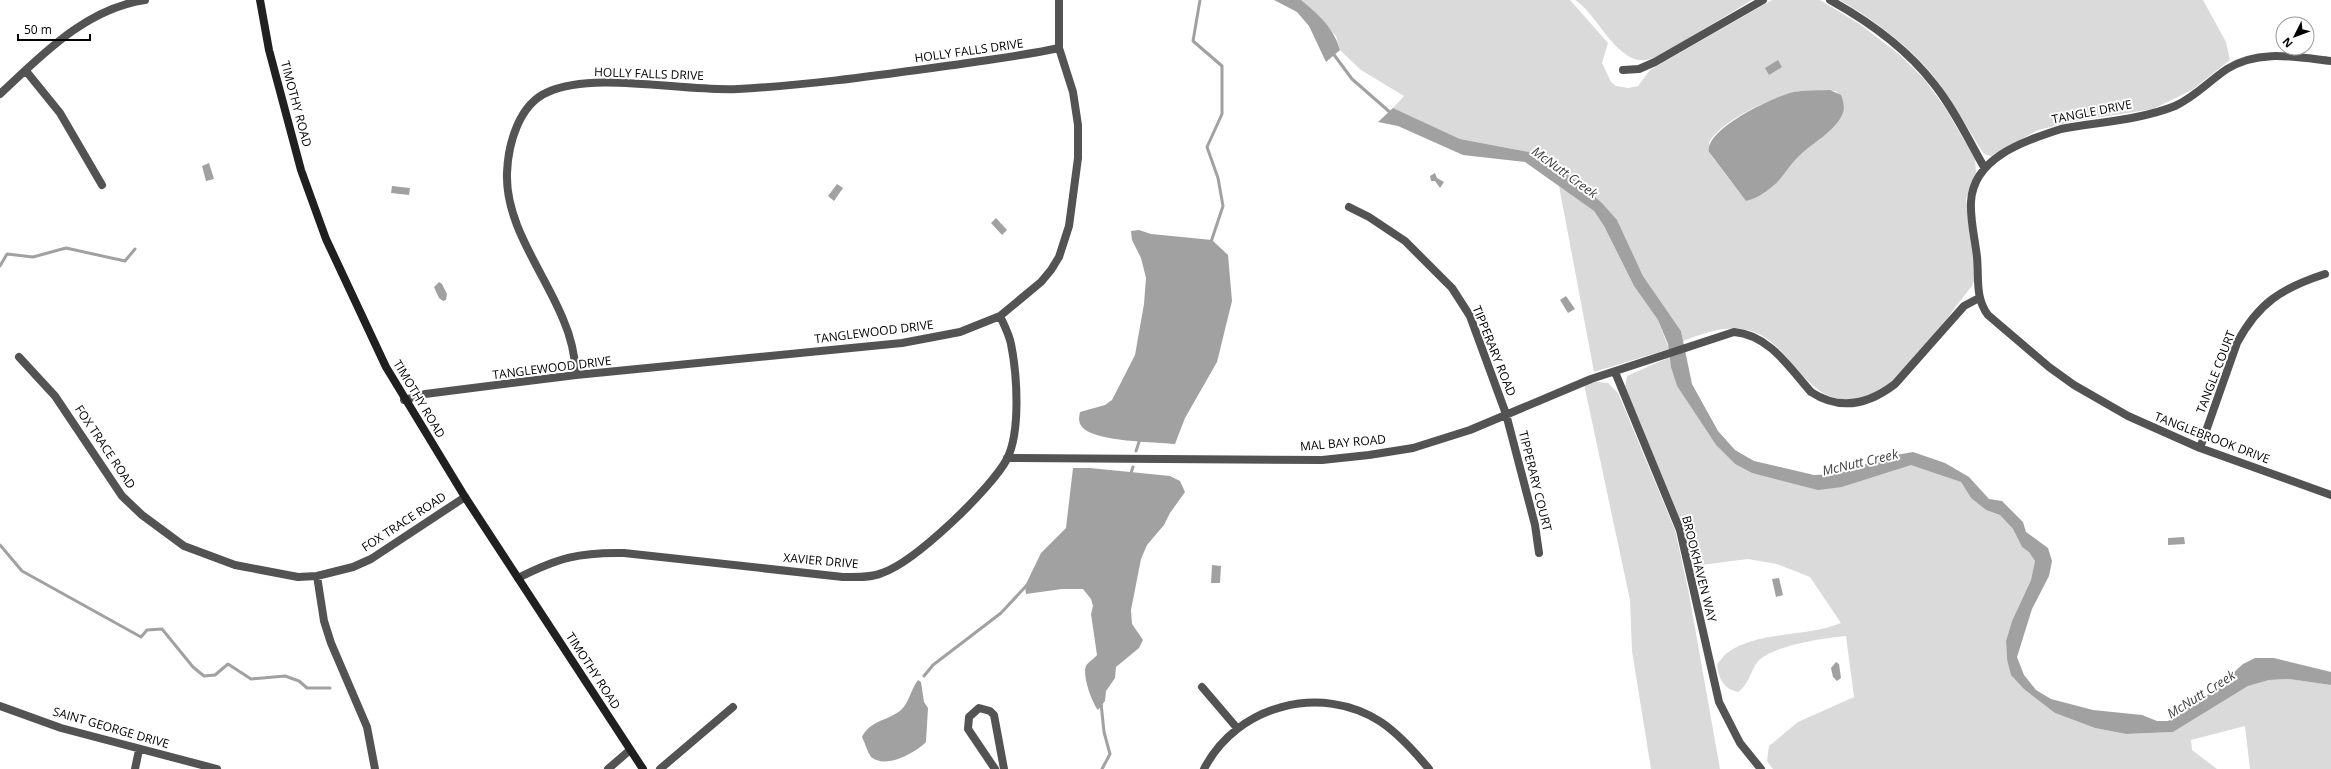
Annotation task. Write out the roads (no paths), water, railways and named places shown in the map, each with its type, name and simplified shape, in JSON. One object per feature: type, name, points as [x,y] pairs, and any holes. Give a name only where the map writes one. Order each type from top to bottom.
[{"type":"main road","name":"TIMOTHY ROAD","points":[[260,0],[284,112],[318,218],[370,334],[404,400],[465,497],[643,769]]},
{"type":"street","points":[[0,94],[68,34],[110,8],[144,0]]},
{"type":"street","name":"TANGLEWOOD DRIVE","points":[[404,400],[426,394],[576,375],[902,342],[960,332],[1000,316],[1032,290],[1051,270],[1059,257],[1069,226],[1078,158],[1078,125],[1072,92],[1059,48],[1058,0]]},
{"type":"street","points":[[1623,70],[1639,69],[1655,62],[1763,0]]},
{"type":"street","points":[[1830,0],[1894,44],[1920,67],[1952,109],[1984,167],[1976,179],[1971,202],[1979,298]]},
{"type":"street","name":"HOLLY FALLS DRIVE","points":[[576,375],[571,339],[564,319],[519,228],[508,194],[507,169],[510,147],[521,119],[537,98],[557,88],[588,84],[736,89],[813,84],[992,60],[1059,48]]},
{"type":"street","name":"TANGLE DRIVE","points":[[1984,167],[2018,146],[2061,129],[2156,112],[2176,105],[2187,100],[2226,70],[2246,60],[2286,56],[2331,61]]},
{"type":"street","points":[[26,71],[60,113],[86,154],[102,184]]},
{"type":"street","name":"TIPPERARY ROAD","points":[[1349,207],[1369,216],[1405,242],[1452,288],[1470,316],[1506,414]]},
{"type":"street","name":"TANGLE COURT","points":[[2200,448],[2237,343],[2253,317],[2278,293],[2290,286],[2325,274]]},
{"type":"street","name":"MAL BAY ROAD","points":[[1007,458],[1322,460],[1370,456],[1413,448],[1470,430],[1563,389],[1694,344],[1734,332],[1746,333],[1774,349],[1810,392],[1818,397],[1839,402],[1865,402],[1881,395],[1895,384],[1964,306],[1979,298]]},
{"type":"street","name":"TANGLEBROOK DRIVE","points":[[1979,298],[1982,307],[1988,315],[2049,367],[2074,385],[2140,422],[2200,448],[2331,495]]},
{"type":"street","name":"XAVIER DRIVE","points":[[518,578],[550,562],[568,556],[606,552],[843,576],[882,574],[909,558],[934,538],[981,492],[1007,458],[1016,421],[1014,374],[1011,343],[1000,316]]},
{"type":"street","name":"FOX TRACE ROAD","points":[[19,357],[55,396],[122,496],[163,532],[184,546],[235,565],[278,574],[317,576],[353,567],[371,559],[465,497]]},
{"type":"street","name":"BROOKHAVEN WAY","points":[[1615,372],[1680,530],[1720,702],[1740,743],[1762,769]]},
{"type":"street","name":"TIPPERARY COURT","points":[[1506,414],[1535,525],[1539,553]]},
{"type":"street","points":[[317,576],[324,621],[331,643],[367,727],[376,769]]},
{"type":"street","points":[[1202,687],[1237,728]]},
{"type":"street","points":[[1204,769],[1214,752],[1237,728],[1263,713],[1289,704],[1328,703],[1343,705],[1368,715],[1392,730],[1403,739],[1429,769]]},
{"type":"street","name":"SAINT GEORGE DRIVE","points":[[0,706],[61,728],[139,750],[217,769]]},
{"type":"street","points":[[660,769],[733,706]]},
{"type":"street","points":[[995,769],[968,729],[969,717],[979,708],[990,710],[994,715],[1004,769]]},
{"type":"street","points":[[135,769],[139,750]]},
{"type":"street","points":[[608,769],[630,750]]},
{"type":"water","points":[[1274,0],[1301,0],[1330,28],[1340,50],[1326,62],[1309,26],[1297,12]]},
{"type":"water","points":[[1778,60],[1782,67],[1769,75],[1765,68]]},
{"type":"water","points":[[1830,90],[1841,95],[1844,106],[1844,111],[1835,126],[1795,160],[1773,186],[1753,199],[1746,201],[1709,152],[1710,143],[1716,135],[1738,118],[1775,98],[1795,92]]},
{"type":"water","points":[[1393,108],[1460,139],[1545,155],[1602,203],[1617,220],[1643,276],[1681,331],[1692,384],[1718,431],[1735,450],[1754,461],[1814,475],[1837,474],[1885,457],[1913,452],[1945,463],[1969,477],[1989,499],[2002,501],[2023,522],[2026,532],[2048,548],[2052,561],[2049,576],[2032,609],[2017,657],[2024,675],[2036,690],[2051,699],[2093,710],[2142,715],[2157,721],[2168,721],[2213,691],[2243,664],[2255,658],[2274,658],[2331,672],[2331,685],[2289,679],[2269,680],[2248,686],[2173,732],[2126,734],[2095,728],[2055,713],[2024,689],[2011,675],[2007,659],[2006,641],[2012,621],[2031,580],[2035,561],[2029,552],[2022,547],[2013,529],[2000,515],[1986,510],[1971,498],[1961,482],[1911,465],[1842,487],[1818,490],[1752,473],[1735,464],[1716,445],[1677,386],[1671,367],[1668,344],[1658,320],[1634,286],[1604,226],[1594,211],[1525,162],[1463,155],[1398,126],[1378,122]]},
{"type":"water","points":[[209,163],[214,179],[206,181],[202,166]]},
{"type":"water","points":[[1435,173],[1437,178],[1444,182],[1440,188],[1435,181],[1431,181],[1430,176]]},
{"type":"water","points":[[837,184],[843,188],[834,201],[828,196]]},
{"type":"water","points":[[392,186],[410,188],[409,195],[391,193]]},
{"type":"water","points":[[996,218],[1007,230],[1002,235],[991,223]]},
{"type":"water","points":[[1139,230],[1151,234],[1212,240],[1228,255],[1232,301],[1217,362],[1185,418],[1175,444],[1099,436],[1082,427],[1079,421],[1080,412],[1105,405],[1112,400],[1135,355],[1144,304],[1146,278],[1141,258],[1132,240],[1131,231]]},
{"type":"water","points":[[439,282],[442,284],[447,294],[446,300],[443,301],[439,298],[434,287]]},
{"type":"water","points":[[1566,296],[1575,309],[1568,313],[1560,300]]},
{"type":"water","points":[[1073,468],[1090,468],[1170,476],[1180,481],[1185,492],[1170,513],[1164,525],[1147,545],[1141,559],[1131,610],[1132,624],[1143,640],[1139,648],[1116,667],[1115,678],[1106,691],[1105,701],[1098,710],[1086,682],[1085,676],[1086,666],[1097,655],[1091,614],[1093,606],[1091,599],[1083,589],[1062,589],[1026,594],[1025,586],[1041,553],[1066,528]]},
{"type":"water","points":[[2184,537],[2185,544],[2168,545],[2168,538]]},
{"type":"water","points":[[1212,565],[1221,566],[1220,583],[1211,583]]},
{"type":"water","points":[[1779,578],[1783,595],[1776,597],[1772,579]]},
{"type":"water","points":[[1836,662],[1839,664],[1841,678],[1837,681],[1833,677],[1831,668]]},
{"type":"water","points":[[918,680],[921,682],[924,702],[928,708],[926,742],[921,747],[907,755],[891,761],[877,760],[871,757],[862,737],[865,731],[874,724],[896,714],[901,710],[906,704]]},
{"type":"waterway","points":[[1200,0],[1193,41],[1222,66],[1222,114],[1207,147],[1218,178],[1223,206],[1211,242]]},
{"type":"waterway","name":"McNutt Creek","points":[[1332,52],[1352,79],[1392,114]]},
{"type":"waterway","points":[[0,266],[7,254],[33,257],[66,248],[125,261],[135,249]]},
{"type":"waterway","points":[[1136,451],[1140,439]]},
{"type":"waterway","points":[[1130,476],[1133,467]]},
{"type":"waterway","points":[[0,545],[22,571],[141,637],[147,630],[162,629],[193,667],[204,676],[215,675],[228,664],[251,679],[285,676],[299,681],[307,688],[330,688]]},
{"type":"waterway","points":[[924,676],[933,665],[1001,613],[1027,585]]},
{"type":"waterway","points":[[1101,703],[1104,732],[1110,754],[1102,769]]}]
